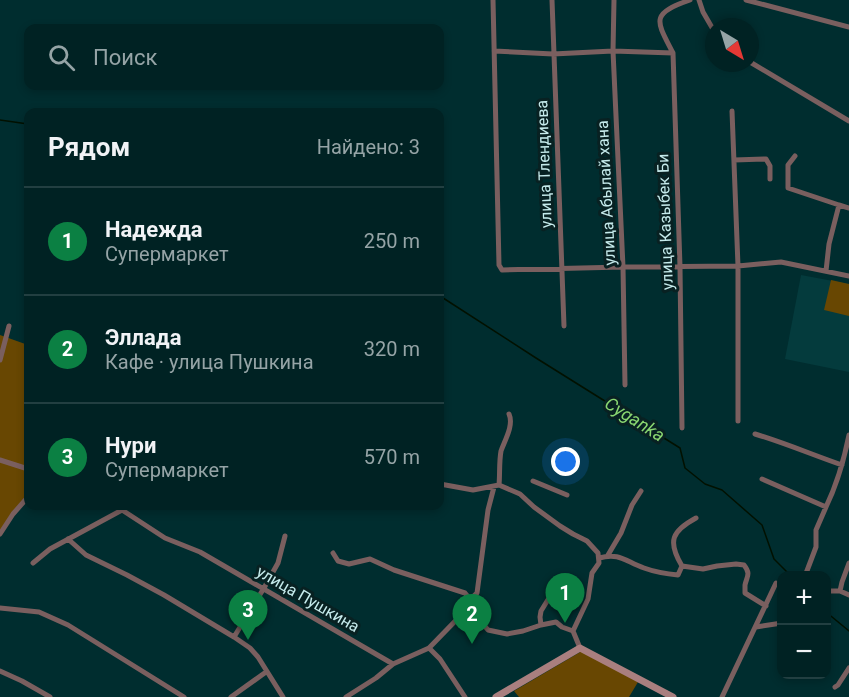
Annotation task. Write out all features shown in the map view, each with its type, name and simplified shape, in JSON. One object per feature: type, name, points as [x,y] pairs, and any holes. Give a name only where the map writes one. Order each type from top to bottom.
[{"type":"street","points":[[493,0],[499,265],[502,270],[738,266],[781,262],[849,276]]},
{"type":"street","name":"улица Тлендиева","points":[[552,0],[564,326]]},
{"type":"street","name":"улица Абылай хана","points":[[614,0],[613,51],[623,267],[625,385]]},
{"type":"street","name":"улица Казыбек Би","points":[[682,428],[680,267],[673,53],[659,25],[666,10],[690,0]]},
{"type":"street","points":[[699,0],[706,18]]},
{"type":"street","points":[[746,0],[849,27]]},
{"type":"street","points":[[494,51],[554,54],[613,51],[673,53]]},
{"type":"street","points":[[759,67],[849,121]]},
{"type":"street","points":[[732,111],[738,266],[738,421]]},
{"type":"street","points":[[795,156],[788,165],[788,188],[849,208]]},
{"type":"street","points":[[734,160],[766,159],[770,166],[770,179]]},
{"type":"street","points":[[826,271],[829,244],[839,205]]},
{"type":"street","points":[[0,360],[9,326]]},
{"type":"street","points":[[347,697],[393,664],[429,648],[464,612],[477,593],[488,510],[497,486],[500,455],[510,425],[509,414]]},
{"type":"street","points":[[755,434],[842,465]]},
{"type":"street","points":[[807,571],[816,547],[816,530],[833,492],[849,435]]},
{"type":"street","points":[[0,460],[24,468]]},
{"type":"street","points":[[762,479],[826,507]]},
{"type":"street","points":[[533,481],[567,495]]},
{"type":"street","points":[[444,485],[473,490],[497,486],[520,494],[560,526],[587,541],[598,553],[599,563],[592,573],[588,599],[573,631],[580,648],[673,697]]},
{"type":"street","points":[[608,555],[641,490]]},
{"type":"street","points":[[0,534],[24,502]]},
{"type":"street","name":"улица Пушкина","points":[[33,563],[50,549],[117,510]]},
{"type":"street","name":"улица Пушкина","points":[[123,510],[165,538],[200,552],[393,664]]},
{"type":"street","points":[[696,518],[675,534],[676,557],[682,566],[703,569],[744,565],[748,578],[745,593],[765,606]]},
{"type":"street","points":[[234,637],[278,563],[285,536]]},
{"type":"street","points":[[68,539],[86,555],[127,575],[250,648],[283,697]]},
{"type":"street","points":[[333,553],[338,561],[349,564],[370,559],[394,570],[465,593],[473,612],[488,630],[507,634],[556,622],[573,631]]},
{"type":"street","points":[[599,558],[608,555],[620,556],[662,574],[678,575],[682,566]]},
{"type":"street","points":[[840,591],[849,563]]},
{"type":"street","points":[[722,697],[776,584]]},
{"type":"street","points":[[541,625],[541,610],[554,590]]},
{"type":"street","points":[[831,591],[840,591],[849,595]]},
{"type":"street","points":[[0,608],[39,612],[68,625],[184,697]]},
{"type":"street","points":[[464,612],[473,612]]},
{"type":"street","points":[[756,627],[777,624]]},
{"type":"street","points":[[429,648],[440,659],[465,697]]},
{"type":"street","points":[[496,697],[580,648]]},
{"type":"street","points":[[835,687],[849,668]]},
{"type":"street","points":[[0,671],[50,697]]},
{"type":"street","points":[[231,697],[266,672]]},
{"type":"shaded area","points":[[801,275],[849,284],[849,372],[785,359]]},
{"type":"shaded area","points":[[831,280],[849,284],[849,316],[824,310]]},
{"type":"shaded area","points":[[0,335],[24,344],[24,502],[0,534]]},
{"type":"shaded area","points":[[582,651],[638,682],[629,697],[519,697],[514,691]]},
{"type":"waterway","name":"Cyganka","points":[[0,120],[24,123]]},
{"type":"waterway","name":"Cyganka","points":[[444,299],[680,448],[685,468],[705,484],[722,490],[762,525],[774,559],[786,571]]},
{"type":"waterway","name":"Cyganka","points":[[831,616],[849,631]]},
{"type":"place","name":"Надежда","points":[[565,623]]},
{"type":"place","name":"Нури","points":[[248,640]]},
{"type":"place","name":"Эллада","points":[[472,644]]}]
